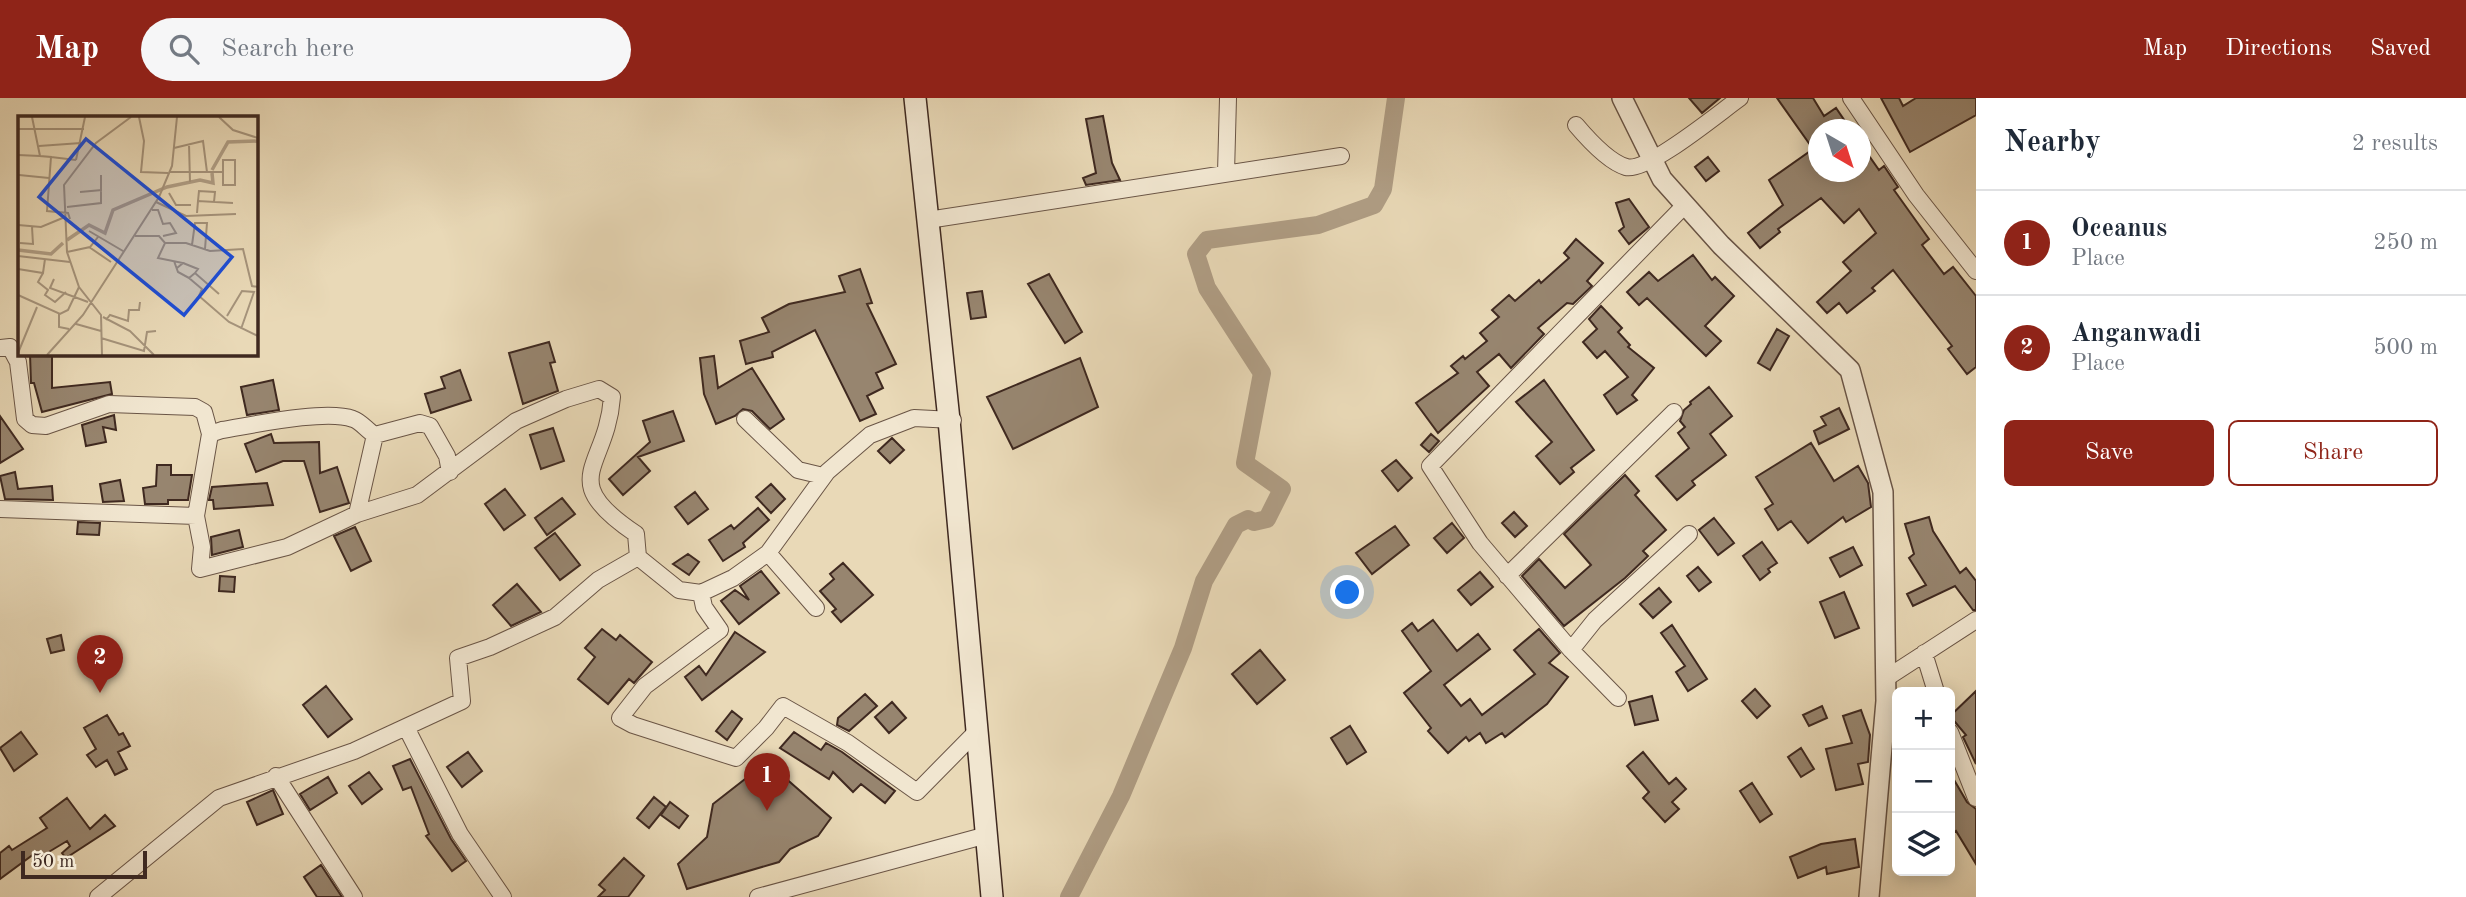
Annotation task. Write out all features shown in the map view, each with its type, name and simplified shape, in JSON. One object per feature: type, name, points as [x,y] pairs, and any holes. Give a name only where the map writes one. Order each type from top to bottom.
[{"type":"main road","points":[[915,98],[951,420],[992,897]]},
{"type":"street","points":[[1226,173],[1228,98]]},
{"type":"street","points":[[1576,125],[1624,167],[1636,168],[1654,159],[1740,98]]},
{"type":"street","points":[[1851,98],[1916,195],[1976,271]]},
{"type":"street","points":[[1629,102],[1662,179],[1721,245],[1850,370],[1883,492],[1885,679],[1869,897]]},
{"type":"street","points":[[928,219],[1341,156]]},
{"type":"street","points":[[1618,698],[1571,650],[1480,543],[1430,466],[1685,205]]},
{"type":"street","points":[[0,348],[10,347],[18,362],[25,419],[32,425],[46,426],[109,404],[195,407],[204,412],[210,434],[196,516],[202,547],[200,569],[287,547],[357,514],[417,495],[516,421],[566,399],[599,389],[612,397],[611,410],[589,475],[595,499],[607,515],[636,534],[638,557],[679,590],[701,593],[733,578],[768,553],[823,476],[870,435],[914,418],[951,420]]},
{"type":"street","points":[[1507,576],[1674,412]]},
{"type":"street","points":[[210,434],[240,427],[341,416],[357,420],[375,435]]},
{"type":"street","points":[[745,419],[798,470],[823,476]]},
{"type":"street","points":[[375,435],[420,423],[430,426],[447,456],[450,472]]},
{"type":"street","points":[[357,514],[375,435]]},
{"type":"street","points":[[0,509],[196,516]]},
{"type":"street","points":[[1571,650],[1595,620],[1689,534]]},
{"type":"street","points":[[768,553],[816,608]]},
{"type":"street","points":[[98,897],[219,798],[354,751],[407,729],[462,701],[458,658],[490,648],[555,617],[598,580],[638,557]]},
{"type":"street","points":[[701,593],[704,607],[720,629],[645,686],[620,718],[633,725],[736,758],[766,728],[783,706],[848,743],[917,792],[978,730]]},
{"type":"street","points":[[1885,679],[1976,620]]},
{"type":"street","points":[[1924,653],[1934,687]]},
{"type":"street","points":[[407,729],[460,834],[503,897]]},
{"type":"street","points":[[1955,745],[1976,798]]},
{"type":"street","points":[[276,776],[354,897]]},
{"type":"street","points":[[758,897],[987,835]]},
{"type":"building","points":[[1689,98],[1720,98],[1702,113]]},
{"type":"building","points":[[1777,98],[1813,98],[1824,116],[1836,108],[1844,119],[1808,119],[1808,142]]},
{"type":"building","points":[[1881,98],[1899,98],[1903,106],[1916,98],[1976,98],[1976,115],[1910,152]]},
{"type":"building","points":[[1103,116],[1112,163],[1120,180],[1086,185],[1083,178],[1096,173],[1086,119]]},
{"type":"building","points":[[1808,153],[1808,182],[1871,182],[1871,159],[1879,170],[1884,166],[1898,187],[1894,190],[1929,239],[1922,245],[1944,274],[1953,267],[1976,296],[1976,367],[1967,374],[1948,349],[1952,346],[1893,270],[1872,288],[1875,291],[1847,313],[1839,303],[1827,313],[1817,302],[1851,271],[1843,262],[1876,233],[1859,209],[1844,223],[1821,198],[1778,229],[1780,232],[1760,248],[1748,233],[1783,205],[1769,180]]},
{"type":"building","points":[[1708,157],[1719,171],[1706,181],[1695,167]]},
{"type":"building","points":[[1629,199],[1649,227],[1629,244],[1619,231],[1624,227],[1616,203]]},
{"type":"building","points":[[1576,239],[1603,263],[1587,281],[1592,286],[1573,304],[1567,303],[1538,328],[1544,334],[1511,368],[1499,354],[1477,372],[1489,386],[1438,433],[1416,403],[1458,373],[1451,366],[1463,356],[1465,359],[1487,341],[1480,333],[1499,317],[1492,310],[1509,295],[1515,301],[1539,280],[1541,283],[1569,258],[1564,253]]},
{"type":"building","points":[[1693,255],[1712,280],[1715,277],[1734,296],[1705,326],[1721,341],[1706,356],[1647,298],[1639,305],[1627,292],[1649,272],[1658,281]]},
{"type":"building","points":[[860,269],[872,303],[867,304],[896,364],[876,373],[883,388],[867,396],[876,414],[860,421],[815,330],[772,352],[773,357],[746,364],[740,341],[769,332],[762,318],[789,304],[845,292],[839,276]]},
{"type":"building","points":[[1049,274],[1082,332],[1065,343],[1028,284]]},
{"type":"building","points":[[982,291],[986,317],[971,319],[967,293]]},
{"type":"building","points":[[1601,306],[1622,328],[1618,332],[1630,345],[1628,347],[1654,368],[1632,395],[1637,400],[1617,414],[1604,395],[1628,377],[1605,351],[1597,358],[1583,342],[1597,329],[1589,319]]},
{"type":"building","points":[[1777,329],[1789,336],[1770,370],[1758,363]]},
{"type":"building","points":[[549,342],[555,362],[550,363],[558,391],[523,404],[509,353]]},
{"type":"building","points":[[30,355],[52,355],[52,388],[110,382],[112,394],[42,412],[34,383],[31,383]]},
{"type":"building","points":[[714,356],[718,388],[752,368],[784,419],[770,429],[752,411],[743,409],[735,416],[716,424],[704,394],[700,358]]},
{"type":"building","points":[[1080,358],[1098,407],[1013,449],[987,397]]},
{"type":"building","points":[[460,370],[471,400],[431,413],[425,394],[445,388],[441,377]]},
{"type":"building","points":[[273,380],[279,410],[247,415],[241,387]]},
{"type":"building","points":[[1544,380],[1594,450],[1571,468],[1574,472],[1560,484],[1536,456],[1552,442],[1516,402]]},
{"type":"building","points":[[1709,387],[1732,416],[1710,434],[1726,455],[1692,481],[1695,485],[1677,500],[1656,476],[1689,448],[1678,433],[1685,427],[1680,421],[1690,402]]},
{"type":"building","points":[[1839,408],[1849,429],[1819,444],[1814,431],[1826,425],[1821,417]]},
{"type":"building","points":[[673,411],[684,441],[638,457],[650,471],[623,495],[609,479],[650,442],[643,421]]},
{"type":"building","points":[[114,415],[116,430],[103,427],[106,442],[86,446],[82,425]]},
{"type":"building","points":[[0,416],[23,449],[0,463]]},
{"type":"building","points":[[553,428],[564,461],[541,469],[530,435]]},
{"type":"building","points":[[271,434],[274,443],[319,442],[320,473],[337,467],[349,503],[320,512],[304,461],[283,461],[256,472],[245,444]]},
{"type":"building","points":[[1431,434],[1439,441],[1429,452],[1421,445]]},
{"type":"building","points":[[892,438],[904,450],[890,463],[878,451]]},
{"type":"building","points":[[1811,443],[1834,481],[1858,466],[1868,483],[1871,507],[1846,522],[1843,517],[1808,543],[1791,521],[1778,530],[1765,509],[1773,504],[1756,477]]},
{"type":"building","points":[[1396,460],[1412,478],[1398,491],[1382,471]]},
{"type":"building","points":[[157,465],[171,465],[171,475],[192,475],[188,500],[168,500],[168,504],[145,504],[143,488],[156,486]]},
{"type":"building","points":[[15,472],[18,489],[52,486],[53,500],[5,499],[0,476]]},
{"type":"building","points":[[1625,475],[1639,491],[1635,495],[1666,530],[1643,551],[1648,556],[1625,578],[1564,626],[1522,576],[1539,559],[1565,588],[1591,565],[1564,534]]},
{"type":"building","points":[[120,480],[124,501],[103,502],[100,484]]},
{"type":"building","points":[[267,483],[273,505],[214,509],[213,500],[209,500],[212,487]]},
{"type":"building","points":[[771,484],[785,499],[771,513],[756,497]]},
{"type":"building","points":[[505,489],[525,515],[504,530],[485,504]]},
{"type":"building","points":[[695,492],[708,509],[688,524],[675,507]]},
{"type":"building","points":[[562,498],[575,514],[547,535],[535,518]]},
{"type":"building","points":[[758,508],[769,520],[743,543],[745,547],[723,561],[709,540],[731,525],[734,529]]},
{"type":"building","points":[[1514,512],[1527,526],[1515,537],[1502,523]]},
{"type":"building","points":[[1929,517],[1933,531],[1960,573],[1966,568],[1976,581],[1976,610],[1973,610],[1955,586],[1913,606],[1907,594],[1926,585],[1909,558],[1914,554],[1905,524]]},
{"type":"building","points":[[1714,518],[1734,543],[1718,555],[1699,530]]},
{"type":"building","points":[[78,522],[100,523],[99,535],[77,534]]},
{"type":"building","points":[[1452,523],[1464,538],[1447,553],[1434,538]]},
{"type":"building","points":[[1395,526],[1409,545],[1372,574],[1356,553]]},
{"type":"building","points":[[355,527],[371,561],[351,571],[334,536]]},
{"type":"building","points":[[239,530],[243,547],[212,555],[211,537]]},
{"type":"building","points":[[555,533],[580,565],[560,580],[535,548]]},
{"type":"building","points":[[1762,542],[1777,563],[1768,569],[1770,572],[1760,580],[1743,556]]},
{"type":"building","points":[[1853,547],[1862,565],[1840,577],[1830,558]]},
{"type":"building","points":[[688,554],[699,562],[689,575],[673,564]]},
{"type":"building","points":[[843,563],[873,595],[841,622],[832,612],[836,609],[820,591],[834,579],[830,574]]},
{"type":"building","points":[[1698,567],[1711,582],[1699,591],[1687,576]]},
{"type":"building","points":[[761,571],[779,593],[739,624],[721,601],[735,590],[749,600],[740,586]]},
{"type":"building","points":[[1480,572],[1493,587],[1471,605],[1458,590]]},
{"type":"building","points":[[220,576],[235,577],[234,592],[219,591]]},
{"type":"building","points":[[517,584],[541,612],[511,626],[493,605]]},
{"type":"building","points":[[1659,588],[1671,602],[1653,618],[1640,604]]},
{"type":"building","points":[[1844,592],[1859,628],[1835,638],[1820,602]]},
{"type":"building","points":[[1433,620],[1457,651],[1478,634],[1490,649],[1444,685],[1461,706],[1470,699],[1482,715],[1535,674],[1514,650],[1539,629],[1560,653],[1549,663],[1568,677],[1547,704],[1505,737],[1502,733],[1486,743],[1480,733],[1469,741],[1466,737],[1448,753],[1428,731],[1431,728],[1404,693],[1431,671],[1402,631],[1412,623],[1418,631]]},
{"type":"building","points":[[1672,625],[1707,679],[1688,691],[1676,672],[1685,666],[1661,633]]},
{"type":"building","points":[[602,629],[616,640],[620,635],[652,662],[634,683],[629,679],[608,704],[578,679],[595,657],[585,648]]},
{"type":"building","points":[[735,632],[765,652],[702,700],[685,677],[699,666],[706,675]]},
{"type":"building","points":[[61,635],[64,650],[51,653],[47,639]]},
{"type":"building","points":[[1260,650],[1285,680],[1257,704],[1232,674]]},
{"type":"building","points":[[326,686],[352,719],[328,737],[303,705]]},
{"type":"building","points":[[1755,689],[1770,706],[1757,718],[1742,701]]},
{"type":"building","points":[[1976,691],[1976,764],[1963,737],[1966,735],[1955,722],[1955,711]]},
{"type":"building","points":[[865,694],[877,706],[849,731],[837,725],[838,718]]},
{"type":"building","points":[[1652,696],[1658,720],[1635,725],[1629,702]]},
{"type":"building","points":[[892,702],[906,718],[889,733],[875,717]]},
{"type":"building","points":[[1822,706],[1827,718],[1809,726],[1803,715]]},
{"type":"building","points":[[1861,710],[1870,735],[1868,762],[1858,764],[1863,784],[1836,790],[1826,749],[1852,743],[1843,716]]},
{"type":"building","points":[[732,711],[742,719],[727,740],[716,731]]},
{"type":"building","points":[[107,715],[119,735],[123,733],[130,746],[118,752],[127,769],[115,775],[107,760],[96,767],[87,755],[96,749],[84,728]]},
{"type":"building","points":[[1350,726],[1366,752],[1347,764],[1331,738]]},
{"type":"building","points":[[21,732],[37,754],[14,771],[0,748]]},
{"type":"building","points":[[794,732],[821,750],[826,743],[842,752],[895,791],[885,803],[861,784],[853,792],[833,772],[829,779],[780,748]]},
{"type":"building","points":[[1801,748],[1814,769],[1801,777],[1788,757]]},
{"type":"building","points":[[468,752],[482,771],[462,787],[447,767]]},
{"type":"building","points":[[1643,752],[1669,784],[1676,778],[1686,789],[1672,802],[1679,809],[1665,822],[1643,798],[1649,792],[1627,766]]},
{"type":"building","points":[[410,759],[451,839],[466,861],[452,871],[426,836],[429,834],[411,787],[403,790],[393,766]]},
{"type":"building","points":[[767,762],[831,818],[818,836],[790,849],[779,862],[687,889],[678,864],[707,837],[713,804]]},
{"type":"building","points":[[369,772],[382,789],[362,804],[349,786]]},
{"type":"building","points":[[328,777],[337,793],[310,810],[300,794]]},
{"type":"building","points":[[1955,782],[1967,802],[1976,809],[1976,864],[1956,831]]},
{"type":"building","points":[[1752,783],[1772,814],[1760,822],[1740,791]]},
{"type":"building","points":[[273,790],[283,814],[257,825],[247,802]]},
{"type":"building","points":[[654,797],[666,807],[649,828],[637,818]]},
{"type":"building","points":[[67,798],[90,829],[105,815],[115,826],[66,858],[62,853],[70,846],[67,841],[37,859],[34,854],[0,879],[0,853],[9,846],[12,850],[47,828],[40,818]]},
{"type":"building","points":[[670,802],[688,816],[679,828],[661,815]]},
{"type":"building","points":[[1855,839],[1859,867],[1827,874],[1826,867],[1798,878],[1790,857],[1821,844]]},
{"type":"building","points":[[624,858],[644,876],[628,897],[598,897],[605,890],[599,885]]},
{"type":"building","points":[[321,865],[342,897],[317,897],[304,877]]},
{"type":"waterway","points":[[1069,897],[1121,796],[1183,648],[1204,581],[1236,525],[1248,519],[1254,522],[1267,519],[1282,489],[1245,463],[1262,373],[1207,288],[1196,254],[1207,240],[1318,225],[1374,205],[1383,189],[1396,98]]},
{"type":"place","name":"Anganwadi","points":[[100,693]]},
{"type":"place","name":"Oceanus","points":[[767,811]]}]
